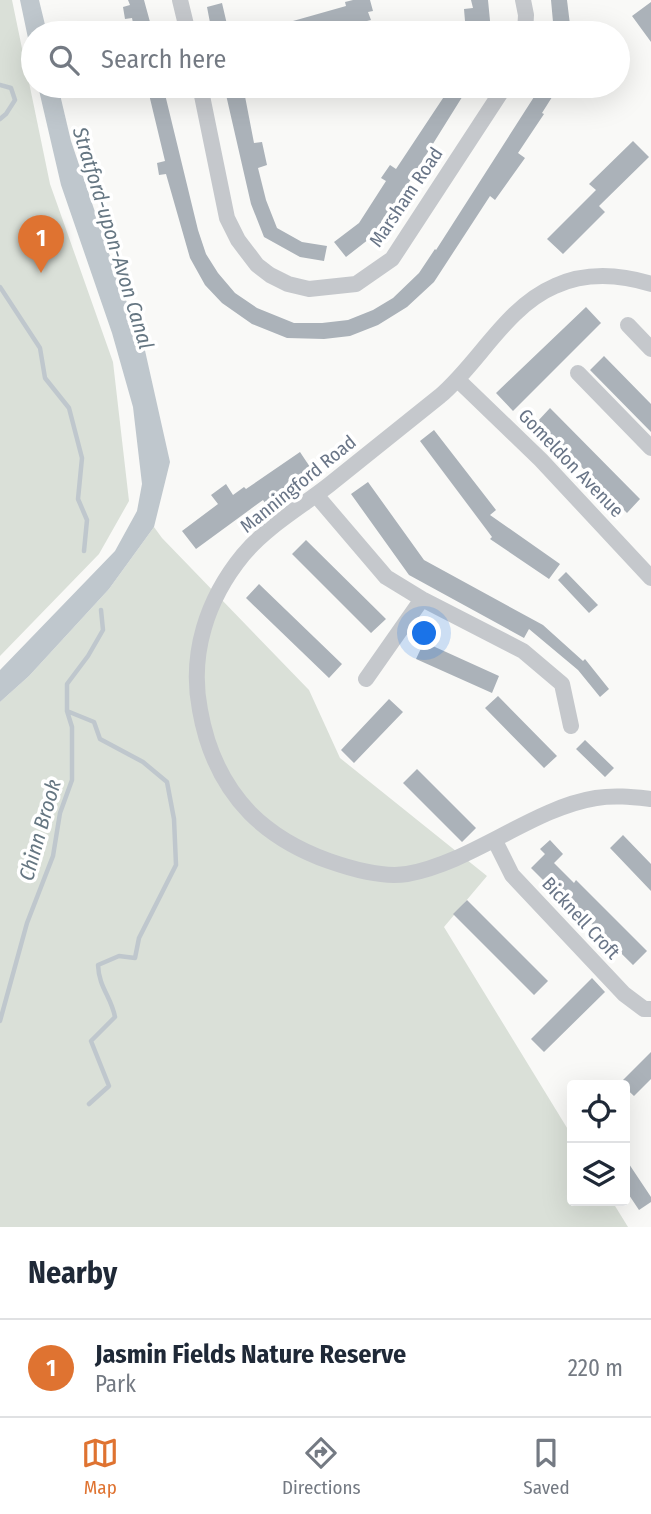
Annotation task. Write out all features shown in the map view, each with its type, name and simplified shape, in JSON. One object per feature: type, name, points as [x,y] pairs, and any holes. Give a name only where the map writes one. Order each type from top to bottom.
[{"type":"street","points":[[180,0],[185,21]]},
{"type":"street","points":[[523,0],[526,21]]},
{"type":"street","name":"Marsham Road","points":[[202,98],[227,218],[238,240],[257,265],[270,275],[288,284],[309,289],[356,284],[392,259],[497,98]]},
{"type":"street","name":"Manningford Road","points":[[651,284],[607,275],[558,284],[546,290],[510,320],[458,380],[244,554],[211,606],[199,649],[196,681],[205,738],[216,767],[234,795],[252,815],[297,847],[351,869],[406,874],[452,859],[549,814],[593,799],[621,796],[651,799]]},
{"type":"street","points":[[628,325],[651,349]]},
{"type":"street","points":[[578,373],[651,448]]},
{"type":"street","name":"Gomeldon Avenue","points":[[458,380],[541,460],[651,578]]},
{"type":"street","points":[[316,495],[386,577],[523,651],[562,684],[571,726]]},
{"type":"street","points":[[366,679],[422,598]]},
{"type":"street","name":"Bicknell Croft","points":[[495,841],[512,875],[624,994],[644,1009],[651,1009]]},
{"type":"shaded area","points":[[0,0],[12,0],[21,44],[21,98],[32,98],[50,184],[113,362],[129,501],[99,554],[0,656]]},
{"type":"shaded area","points":[[20,0],[39,0],[44,21],[24,21]]},
{"type":"shaded area","points":[[41,98],[61,98],[71,141],[117,277],[144,346],[170,462],[154,527],[109,589],[29,676],[0,702],[0,670],[115,551],[137,511],[142,484],[133,407],[112,333],[61,185]]},
{"type":"shaded area","points":[[154,527],[309,690],[340,758],[487,876],[444,927],[567,1128],[567,1206],[615,1206],[628,1227],[0,1227],[0,702],[29,676],[109,589]]},
{"type":"building","points":[[128,0],[144,0],[150,21],[125,19],[123,7],[130,5]]},
{"type":"building","points":[[370,0],[373,11],[368,12],[371,20],[293,21],[346,6],[345,2]]},
{"type":"building","points":[[471,0],[488,0],[490,21],[465,21],[464,9],[473,8]]},
{"type":"building","points":[[551,0],[567,0],[570,21],[553,21]]},
{"type":"building","points":[[651,2],[651,42],[632,16]]},
{"type":"building","points":[[222,3],[226,21],[210,21],[207,7]]},
{"type":"building","points":[[150,98],[166,98],[206,254],[235,293],[257,308],[294,323],[348,320],[393,298],[419,273],[533,98],[551,98],[518,153],[525,158],[495,200],[490,196],[434,282],[407,307],[378,325],[350,336],[324,339],[287,338],[252,324],[222,303],[205,285],[190,258],[166,174],[159,175],[157,163],[165,161]]},
{"type":"building","points":[[227,98],[245,98],[254,143],[262,142],[267,165],[258,168],[277,228],[302,242],[327,246],[324,261],[300,257],[264,237],[251,204]]},
{"type":"building","points":[[443,98],[462,98],[378,232],[346,257],[334,242],[359,223],[386,181],[381,178],[390,165],[396,169]]},
{"type":"building","points":[[633,141],[649,157],[599,206],[605,212],[563,254],[547,239],[596,190],[589,184]]},
{"type":"building","points":[[586,307],[601,323],[513,411],[496,393]]},
{"type":"building","points":[[604,356],[651,404],[651,432],[590,370]]},
{"type":"building","points":[[550,408],[640,499],[627,513],[537,422]]},
{"type":"building","points":[[434,430],[496,510],[490,515],[560,564],[549,579],[490,539],[492,537],[420,441]]},
{"type":"building","points":[[300,452],[312,470],[265,503],[263,500],[196,549],[182,531],[218,504],[211,495],[226,484],[233,495],[244,487],[246,489]]},
{"type":"building","points":[[368,482],[424,560],[543,625],[583,661],[585,659],[609,689],[600,697],[578,670],[529,629],[524,638],[409,575],[351,494]]},
{"type":"building","points":[[306,540],[386,619],[371,633],[292,554]]},
{"type":"building","points":[[566,572],[598,605],[589,613],[558,580]]},
{"type":"building","points":[[259,584],[342,664],[329,678],[246,598]]},
{"type":"building","points":[[424,642],[499,676],[492,693],[416,659]]},
{"type":"building","points":[[498,696],[557,756],[544,768],[485,708]]},
{"type":"building","points":[[389,699],[403,712],[354,763],[341,750]]},
{"type":"building","points":[[585,740],[614,768],[605,777],[576,749]]},
{"type":"building","points":[[417,769],[476,828],[462,842],[403,783]]},
{"type":"building","points":[[623,835],[651,864],[651,891],[610,848]]},
{"type":"building","points":[[550,840],[563,854],[554,863],[574,883],[576,880],[647,951],[633,965],[531,868],[545,854],[540,849]]},
{"type":"building","points":[[467,900],[548,981],[534,995],[453,914]]},
{"type":"building","points":[[592,978],[605,992],[544,1052],[531,1039]]},
{"type":"building","points":[[651,1052],[651,1079],[634,1096],[630,1092],[630,1080],[623,1080]]},
{"type":"building","points":[[630,1166],[651,1197],[651,1202],[639,1210],[630,1196]]},
{"type":"waterway","name":"Chinn Brook","points":[[0,85],[11,88],[15,100],[0,119]]},
{"type":"waterway","name":"Chinn Brook","points":[[0,287],[40,348],[45,378],[69,408],[82,458],[78,499],[87,520],[84,551]]},
{"type":"waterway","name":"Chinn Brook","points":[[0,1021],[27,923],[53,856],[60,813],[72,780],[72,727],[67,711],[67,684],[103,630],[101,610]]},
{"type":"waterway","points":[[67,711],[94,722],[100,739],[143,762],[167,782],[174,819],[176,865],[139,938],[135,958],[119,956],[98,965],[115,1017],[91,1041],[109,1086],[89,1104]]},
{"type":"place","name":"Jasmin Fields Nature Reserve","points":[[41,273]]},
{"type":"water label","name":"Stratford-upon-Avon Canal","points":[[113,238]]}]
